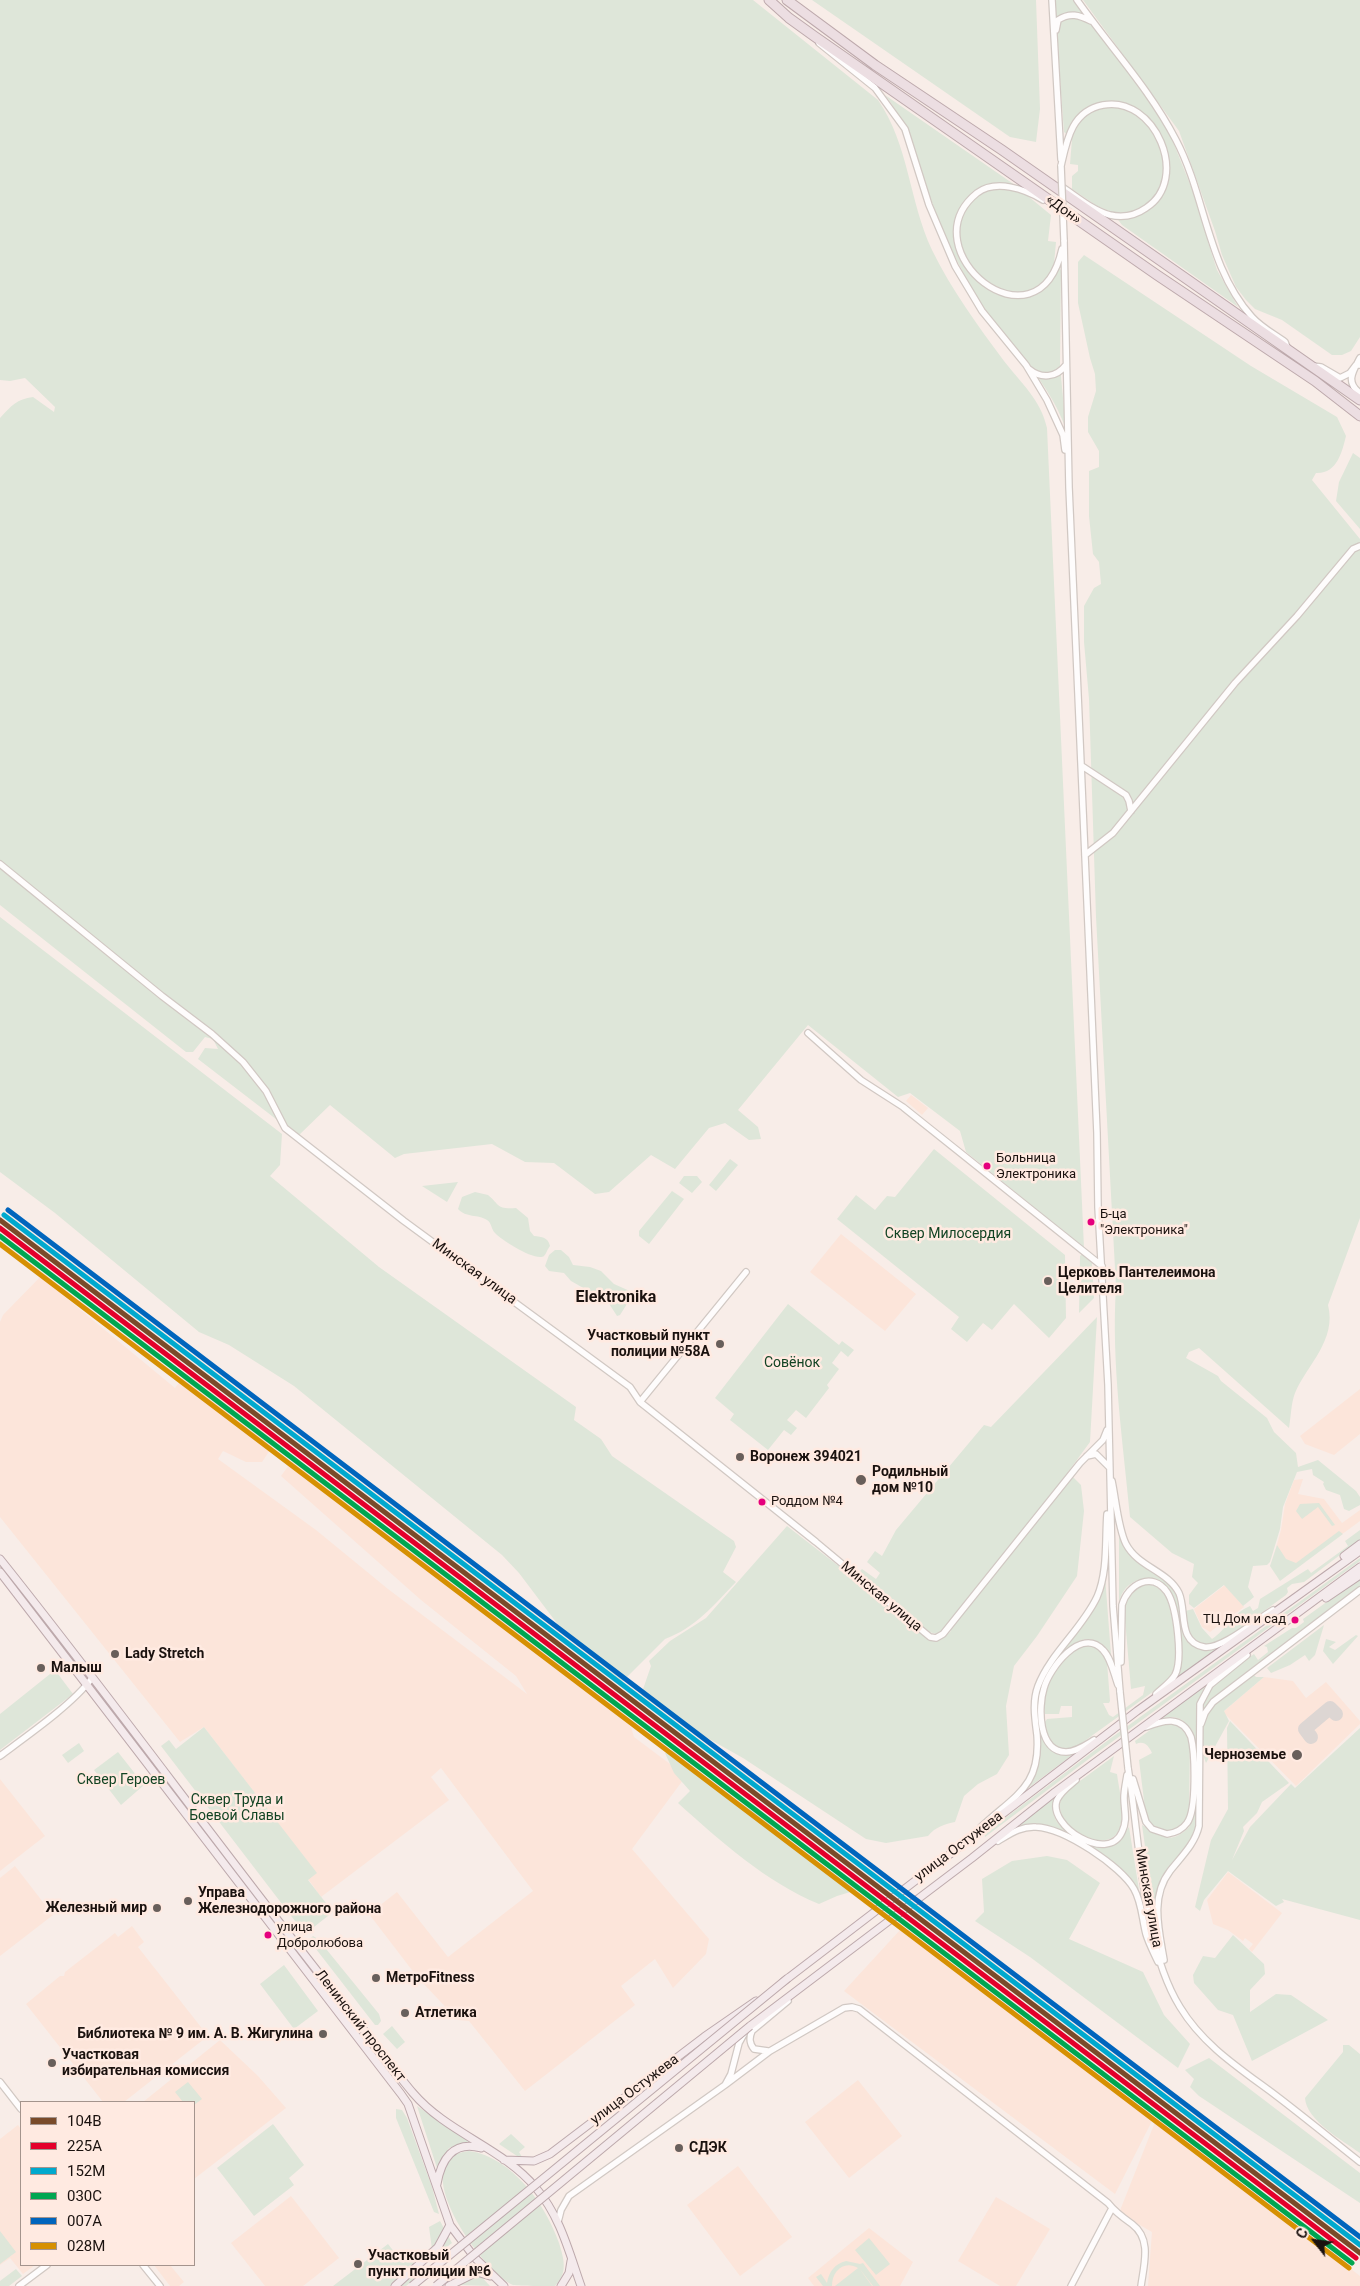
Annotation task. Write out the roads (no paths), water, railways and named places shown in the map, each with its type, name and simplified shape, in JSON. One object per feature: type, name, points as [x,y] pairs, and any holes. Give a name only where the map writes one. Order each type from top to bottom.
[{"type":"highway","name":"«Дон»","points":[[769,0],[789,18],[814,36],[1081,223],[1315,381],[1360,416]]},
{"type":"highway","name":"«Дон»","points":[[788,0],[875,65],[1037,174],[1360,400]]},
{"type":"main road","points":[[1295,1596],[1360,1544]]},
{"type":"main road","name":"улица Остужева","points":[[504,2160],[529,2162],[547,2156],[704,2037],[788,1978],[1137,1711],[1360,1551]]},
{"type":"main road","name":"Ленинский проспект","points":[[0,1560],[296,1945],[416,2096],[486,2149],[504,2160],[537,2188],[558,2222],[581,2286]]},
{"type":"main road","name":"улица Остужева","points":[[750,2026],[972,1858],[1021,1817],[1360,1567]]},
{"type":"main road","name":"Ленинский проспект","points":[[0,1572],[401,2094],[408,2104],[450,2225],[464,2245],[493,2277],[504,2286]]},
{"type":"main road","points":[[1290,1620],[1360,1575]]},
{"type":"main road","points":[[412,2286],[788,1978]]},
{"type":"main road","points":[[436,2286],[750,2026]]},
{"type":"main road","points":[[437,2184],[442,2166],[452,2151],[471,2146],[486,2149]]},
{"type":"main road","points":[[395,2286],[442,2242],[450,2225]]},
{"type":"main road","points":[[561,2286],[569,2273],[571,2258]]},
{"type":"main road","points":[[450,2286],[477,2272],[493,2277]]},
{"type":"street","points":[[1052,0],[1064,240],[1069,487]]},
{"type":"street","points":[[1077,0],[1138,78],[1176,141],[1192,176],[1207,228],[1228,284],[1254,319],[1285,342],[1288,350]]},
{"type":"street","points":[[1054,36],[1058,20],[1064,16],[1075,15],[1093,22]]},
{"type":"street","points":[[814,36],[822,46],[875,88],[905,129],[929,205],[955,266],[982,311],[1026,366],[1047,400],[1063,435],[1069,487]]},
{"type":"street","points":[[1037,174],[1053,181],[1096,209],[1119,216],[1136,213],[1150,206],[1163,189],[1167,171],[1161,142],[1150,124],[1134,110],[1114,104],[1093,108],[1078,119],[1070,130],[1061,166]]},
{"type":"street","points":[[1064,240],[1058,265],[1046,283],[1028,293],[1007,294],[988,287],[973,273],[959,244],[958,224],[963,207],[977,194],[988,188],[1005,186],[1040,198],[1081,223]]},
{"type":"street","points":[[1360,358],[1352,374],[1351,383],[1360,393]]},
{"type":"street","points":[[1026,366],[1038,375],[1047,376],[1056,374],[1066,364]]},
{"type":"street","points":[[1312,366],[1322,367],[1340,378],[1350,373],[1358,365]]},
{"type":"street","name":"Минская улица","points":[[1069,487],[1097,1133],[1098,1207],[1108,1385],[1107,1430],[1110,1468],[1113,1606],[1128,1768],[1150,1917],[1166,1980],[1190,2022],[1219,2054],[1360,2162]]},
{"type":"street","points":[[1085,855],[1113,833],[1235,683],[1297,616],[1353,549],[1360,546]]},
{"type":"street","points":[[1082,766],[1126,795],[1131,811]]},
{"type":"street","name":"Минская улица","points":[[0,864],[162,996],[212,1034],[243,1062],[266,1091],[284,1128],[306,1143],[404,1221],[630,1387],[640,1402],[933,1638],[943,1634],[1087,1456],[1103,1440],[1107,1430]]},
{"type":"street","points":[[808,1033],[861,1080],[903,1107],[1102,1266]]},
{"type":"street","points":[[640,1402],[746,1272]]},
{"type":"street","points":[[1087,1456],[1094,1454],[1098,1456],[1110,1468],[1121,1530],[1126,1545],[1140,1561],[1176,1588],[1182,1600],[1184,1629],[1193,1642],[1206,1648],[1222,1644],[1295,1596]]},
{"type":"street","points":[[959,1846],[1022,1790],[1033,1775],[1037,1761],[1036,1692],[1042,1678],[1086,1616],[1099,1592],[1104,1569],[1110,1482]]},
{"type":"street","points":[[1120,1692],[1122,1605],[1124,1596],[1134,1585],[1140,1582],[1152,1582],[1164,1589],[1171,1600],[1175,1618],[1178,1663],[1176,1673],[1170,1681],[1137,1711]]},
{"type":"street","points":[[1199,1738],[1203,1717],[1213,1702],[1360,1590]]},
{"type":"street","points":[[1166,1980],[1158,1923],[1158,1901],[1165,1878],[1198,1832],[1200,1803],[1199,1714],[1206,1690],[1218,1677],[1290,1620]]},
{"type":"street","points":[[1110,1732],[1073,1751],[1067,1752],[1055,1749],[1046,1740],[1043,1727],[1041,1712],[1044,1689],[1054,1670],[1071,1649],[1084,1642],[1090,1642],[1104,1650],[1108,1656],[1120,1692]]},
{"type":"street","points":[[0,1756],[87,1685],[92,1678]]},
{"type":"street","points":[[1128,1768],[1149,1825],[1163,1834],[1174,1833],[1183,1828],[1189,1819],[1193,1802],[1193,1747],[1189,1732],[1183,1725],[1170,1720],[1138,1731]]},
{"type":"street","points":[[1108,1753],[1063,1791],[1058,1798],[1056,1805],[1057,1814],[1068,1829],[1099,1845],[1107,1845],[1118,1839],[1126,1820],[1124,1796],[1128,1768]]},
{"type":"street","points":[[972,1858],[1018,1829],[1036,1826],[1059,1833],[1097,1854],[1121,1872],[1135,1891],[1146,1935],[1166,1980]]},
{"type":"street","points":[[770,2051],[763,2052],[754,2049],[750,2044],[752,2031],[798,1991]]},
{"type":"street","points":[[725,2084],[770,2051],[844,2008],[852,2007],[859,2009],[1108,2203],[1112,2210],[1132,2224],[1143,2236],[1145,2249],[1141,2286]]},
{"type":"street","name":"улица Остужева","points":[[558,2222],[561,2210],[569,2196],[725,2084],[735,2065],[740,2039],[750,2026]]},
{"type":"street","points":[[0,2082],[20,2108]]},
{"type":"street","points":[[1070,2286],[1112,2210]]},
{"type":"street","points":[[19,2286],[46,2266]]},
{"type":"street","points":[[144,2266],[160,2286]]},
{"type":"place","name":"Больница Электроника","points":[[987,1166]]},
{"type":"place","name":"Б-ца \"Электроника\"","points":[[1091,1222]]},
{"type":"place","name":"Церковь Пантелеимона Целителя","points":[[1048,1281]]},
{"type":"place","name":"Участковый пункт полиции №58А","points":[[720,1344]]},
{"type":"place","name":"Воронеж 394021","points":[[740,1457]]},
{"type":"place","name":"Родильный дом №10","points":[[861,1480]]},
{"type":"place","name":"Роддом №4","points":[[762,1502]]},
{"type":"place","name":"ТЦ Дом и сад","points":[[1295,1620]]},
{"type":"place","name":"Lady Stretch","points":[[115,1654]]},
{"type":"place","name":"Малыш","points":[[41,1668]]},
{"type":"place","name":"Черноземье","points":[[1297,1755]]},
{"type":"place","name":"Управа Железнодорожного района","points":[[188,1901]]},
{"type":"place","name":"Железный мир","points":[[157,1908]]},
{"type":"place","name":"улица Добролюбова","points":[[268,1935]]},
{"type":"place","name":"МетроFitness","points":[[376,1978]]},
{"type":"place","name":"Атлетика","points":[[405,2013]]},
{"type":"place","name":"Библиотека № 9 им. А. В. Жигулина","points":[[323,2034]]},
{"type":"place","name":"Участковая избирательная комиссия","points":[[52,2063]]},
{"type":"place","name":"СДЭК","points":[[679,2148]]},
{"type":"place","name":"Участковый пункт полиции №6","points":[[358,2264]]},
{"type":"district","name":"Elektronika","points":[[616,1298]]},
{"type":"park label","name":"Сквер Милосердия","points":[[948,1234]]},
{"type":"park label","name":"Совёнок","points":[[792,1363]]},
{"type":"park label","name":"Сквер Героев","points":[[121,1780]]},
{"type":"park label","name":"Сквер Труда и Боевой Славы","points":[[237,1808]]}]
